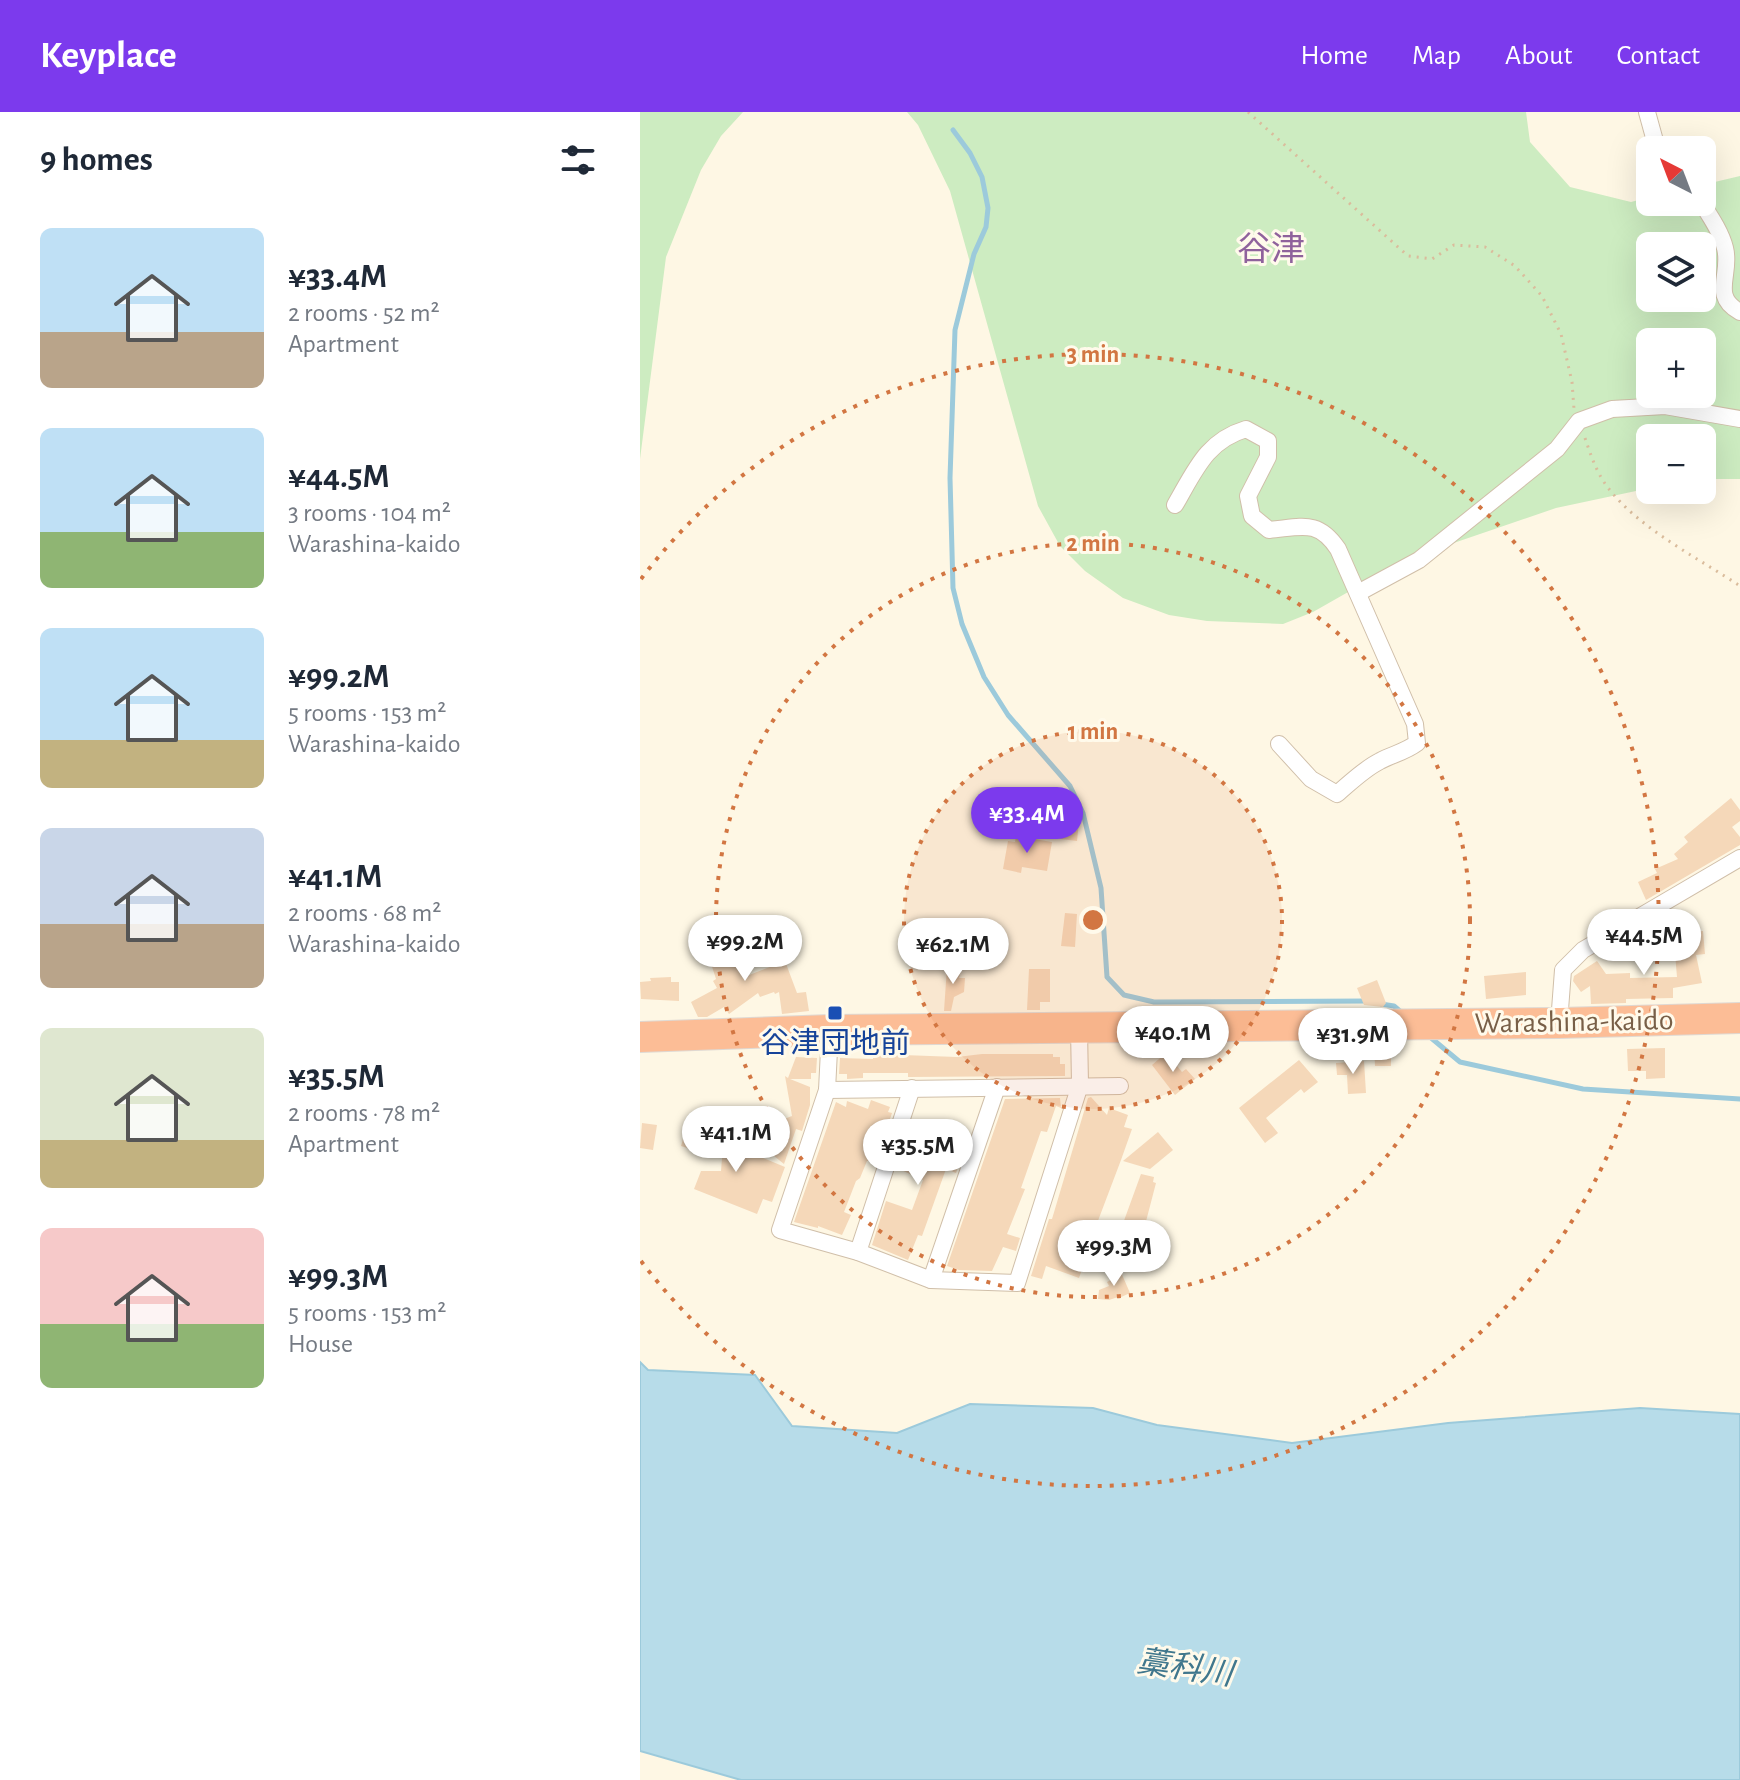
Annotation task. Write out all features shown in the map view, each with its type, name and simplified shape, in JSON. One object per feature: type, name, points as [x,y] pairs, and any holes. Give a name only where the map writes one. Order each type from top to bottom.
[{"type":"highway","name":"Warashina-kaido","points":[[640,1037],[830,1030],[1559,1023],[1740,1018]]},
{"type":"street","points":[[1647,112],[1654,136]]},
{"type":"street","points":[[1709,216],[1727,253],[1723,293],[1728,306],[1740,312]]},
{"type":"street","points":[[1358,593],[1419,560],[1557,449],[1579,421],[1612,409],[1665,406],[1740,419]]},
{"type":"street","points":[[1175,505],[1210,448],[1229,434],[1246,429],[1268,441],[1268,457],[1248,496],[1252,516],[1269,530],[1312,526],[1328,534],[1338,549],[1415,724],[1417,743],[1404,752],[1382,760],[1337,794],[1311,779],[1279,744]]},
{"type":"street","points":[[1559,1023],[1563,970],[1583,950],[1740,858]]},
{"type":"street","points":[[830,1030],[827,1090],[780,1230],[858,1252],[931,1280],[1017,1283],[1080,1085],[1079,1028]]},
{"type":"street","points":[[827,1090],[1120,1086]]},
{"type":"street","points":[[931,1280],[997,1087]]},
{"type":"street","points":[[858,1252],[912,1088]]},
{"type":"path","points":[[1248,112],[1408,256],[1432,259],[1454,245],[1485,247],[1515,266],[1542,296],[1561,334],[1572,382],[1573,405],[1593,463],[1609,490],[1642,521],[1740,586]]},
{"type":"green space","points":[[640,112],[743,112],[721,136],[701,170],[666,257],[640,459]]},
{"type":"green space","points":[[907,112],[1526,112],[1530,142],[1570,187],[1636,201],[1636,216],[1716,216],[1716,182],[1740,176],[1740,479],[1716,479],[1716,424],[1636,424],[1636,491],[1556,508],[1442,547],[1283,624],[1207,621],[1169,615],[1123,598],[1085,571],[1060,546],[1038,506],[950,191],[918,125]]},
{"type":"water","name":"藁科川","points":[[640,1362],[648,1370],[755,1375],[792,1426],[897,1433],[970,1404],[1093,1408],[1157,1425],[1292,1443],[1448,1423],[1640,1408],[1740,1414],[1740,1780],[741,1780],[640,1751]]},
{"type":"building","points":[[1731,798],[1740,810],[1740,821],[1732,827],[1740,837],[1740,845],[1646,900],[1638,882],[1657,873],[1655,869],[1678,859],[1674,854],[1688,842],[1684,837]]},
{"type":"building","points":[[1055,819],[1079,822],[1077,841],[1053,838]]},
{"type":"building","points":[[1016,836],[1052,842],[1047,871],[1022,867],[1021,873],[1003,869],[1008,841],[1015,842]]},
{"type":"building","points":[[1065,913],[1077,914],[1075,947],[1061,946]]},
{"type":"building","points":[[1663,920],[1669,929],[1638,950],[1631,940]]},
{"type":"building","points":[[1703,931],[1705,954],[1696,955],[1702,983],[1673,988],[1673,998],[1626,999],[1626,1003],[1591,1004],[1590,986],[1581,992],[1573,981],[1574,976],[1597,961],[1606,974],[1630,973],[1630,978],[1677,977],[1674,942],[1692,940],[1691,932]]},
{"type":"building","points":[[727,933],[744,977],[785,961],[797,993],[806,992],[809,1011],[782,1014],[779,992],[774,992],[760,997],[758,993],[729,1014],[724,1007],[707,1017],[698,1017],[691,1002],[717,988],[705,945],[708,944],[707,940]]},
{"type":"building","points":[[947,967],[962,967],[959,978],[965,978],[964,992],[954,997],[951,1011],[944,1011]]},
{"type":"building","points":[[1029,969],[1050,969],[1050,1002],[1040,1002],[1040,1010],[1027,1010]]},
{"type":"building","points":[[1526,972],[1526,995],[1486,999],[1484,976]]},
{"type":"building","points":[[671,977],[671,982],[679,982],[679,1001],[641,999],[640,982]]},
{"type":"building","points":[[1377,980],[1386,1003],[1383,1007],[1364,1005],[1357,988]]},
{"type":"building","points":[[1374,1046],[1391,1046],[1391,1066],[1375,1066]]},
{"type":"building","points":[[1665,1048],[1665,1078],[1646,1079],[1646,1071],[1628,1071],[1627,1049]]},
{"type":"building","points":[[1166,1053],[1182,1072],[1186,1069],[1195,1079],[1175,1095],[1152,1065]]},
{"type":"building","points":[[1053,1054],[1053,1057],[1060,1057],[1060,1064],[1065,1064],[1065,1076],[908,1077],[908,1073],[863,1073],[863,1078],[847,1079],[847,1074],[839,1074],[840,1058]]},
{"type":"building","points":[[796,1057],[817,1058],[816,1073],[811,1073],[811,1079],[790,1079],[810,1087],[810,1105],[802,1131],[796,1129],[784,1164],[763,1147],[771,1124],[792,1116],[785,1076],[788,1078]]},
{"type":"building","points":[[1299,1060],[1318,1082],[1304,1093],[1301,1089],[1266,1118],[1278,1133],[1265,1143],[1239,1108]]},
{"type":"building","points":[[1364,1061],[1366,1093],[1348,1094],[1347,1075],[1337,1075],[1336,1063]]},
{"type":"building","points":[[1091,1097],[1107,1115],[1109,1108],[1128,1115],[1124,1127],[1132,1129],[1096,1226],[1093,1225],[1082,1256],[1086,1258],[1079,1278],[1046,1266],[1042,1279],[1031,1276],[1049,1219],[1052,1219],[1088,1098]]},
{"type":"building","points":[[1060,1098],[1061,1108],[1056,1106],[1047,1132],[1041,1131],[1021,1188],[1025,1189],[1007,1234],[1020,1238],[1016,1251],[1003,1247],[992,1271],[959,1270],[947,1266],[1005,1099]]},
{"type":"building","points":[[871,1100],[890,1107],[888,1112],[892,1113],[883,1140],[877,1138],[869,1161],[856,1181],[844,1212],[851,1215],[842,1235],[818,1226],[794,1222],[836,1102],[846,1107],[847,1101],[868,1109]]},
{"type":"building","points":[[913,1121],[956,1134],[953,1142],[965,1147],[956,1173],[946,1169],[922,1236],[918,1235],[908,1260],[872,1245],[886,1201],[912,1210],[923,1180],[897,1168]]},
{"type":"building","points":[[642,1123],[657,1125],[653,1150],[640,1148]]},
{"type":"building","points":[[685,1132],[717,1139],[785,1167],[772,1202],[763,1199],[757,1214],[694,1189],[701,1171],[721,1171],[722,1158],[699,1155],[700,1152],[681,1146]]},
{"type":"building","points":[[1158,1132],[1173,1150],[1150,1169],[1123,1161]]},
{"type":"building","points":[[1141,1174],[1154,1177],[1153,1182],[1156,1183],[1144,1229],[1110,1259]]},
{"type":"building","points":[[1120,1270],[1130,1293],[1109,1300],[1098,1299],[1099,1290],[1109,1286],[1107,1282],[1111,1280],[1108,1275]]},
{"type":"waterway","points":[[953,130],[982,177],[988,208],[986,227],[974,254],[955,330],[950,478],[953,588],[962,624],[984,677],[1008,715],[1070,786],[1083,813],[1101,888],[1107,977],[1124,995],[1154,1002],[1368,1001]]},
{"type":"waterway","points":[[1381,1004],[1394,1006],[1401,1012]]},
{"type":"waterway","points":[[1430,1037],[1460,1062],[1583,1089],[1740,1099]]},
{"type":"place","name":"谷津団地前","points":[[835,1013]]},
{"type":"district","name":"谷津","points":[[1271,250]]}]
